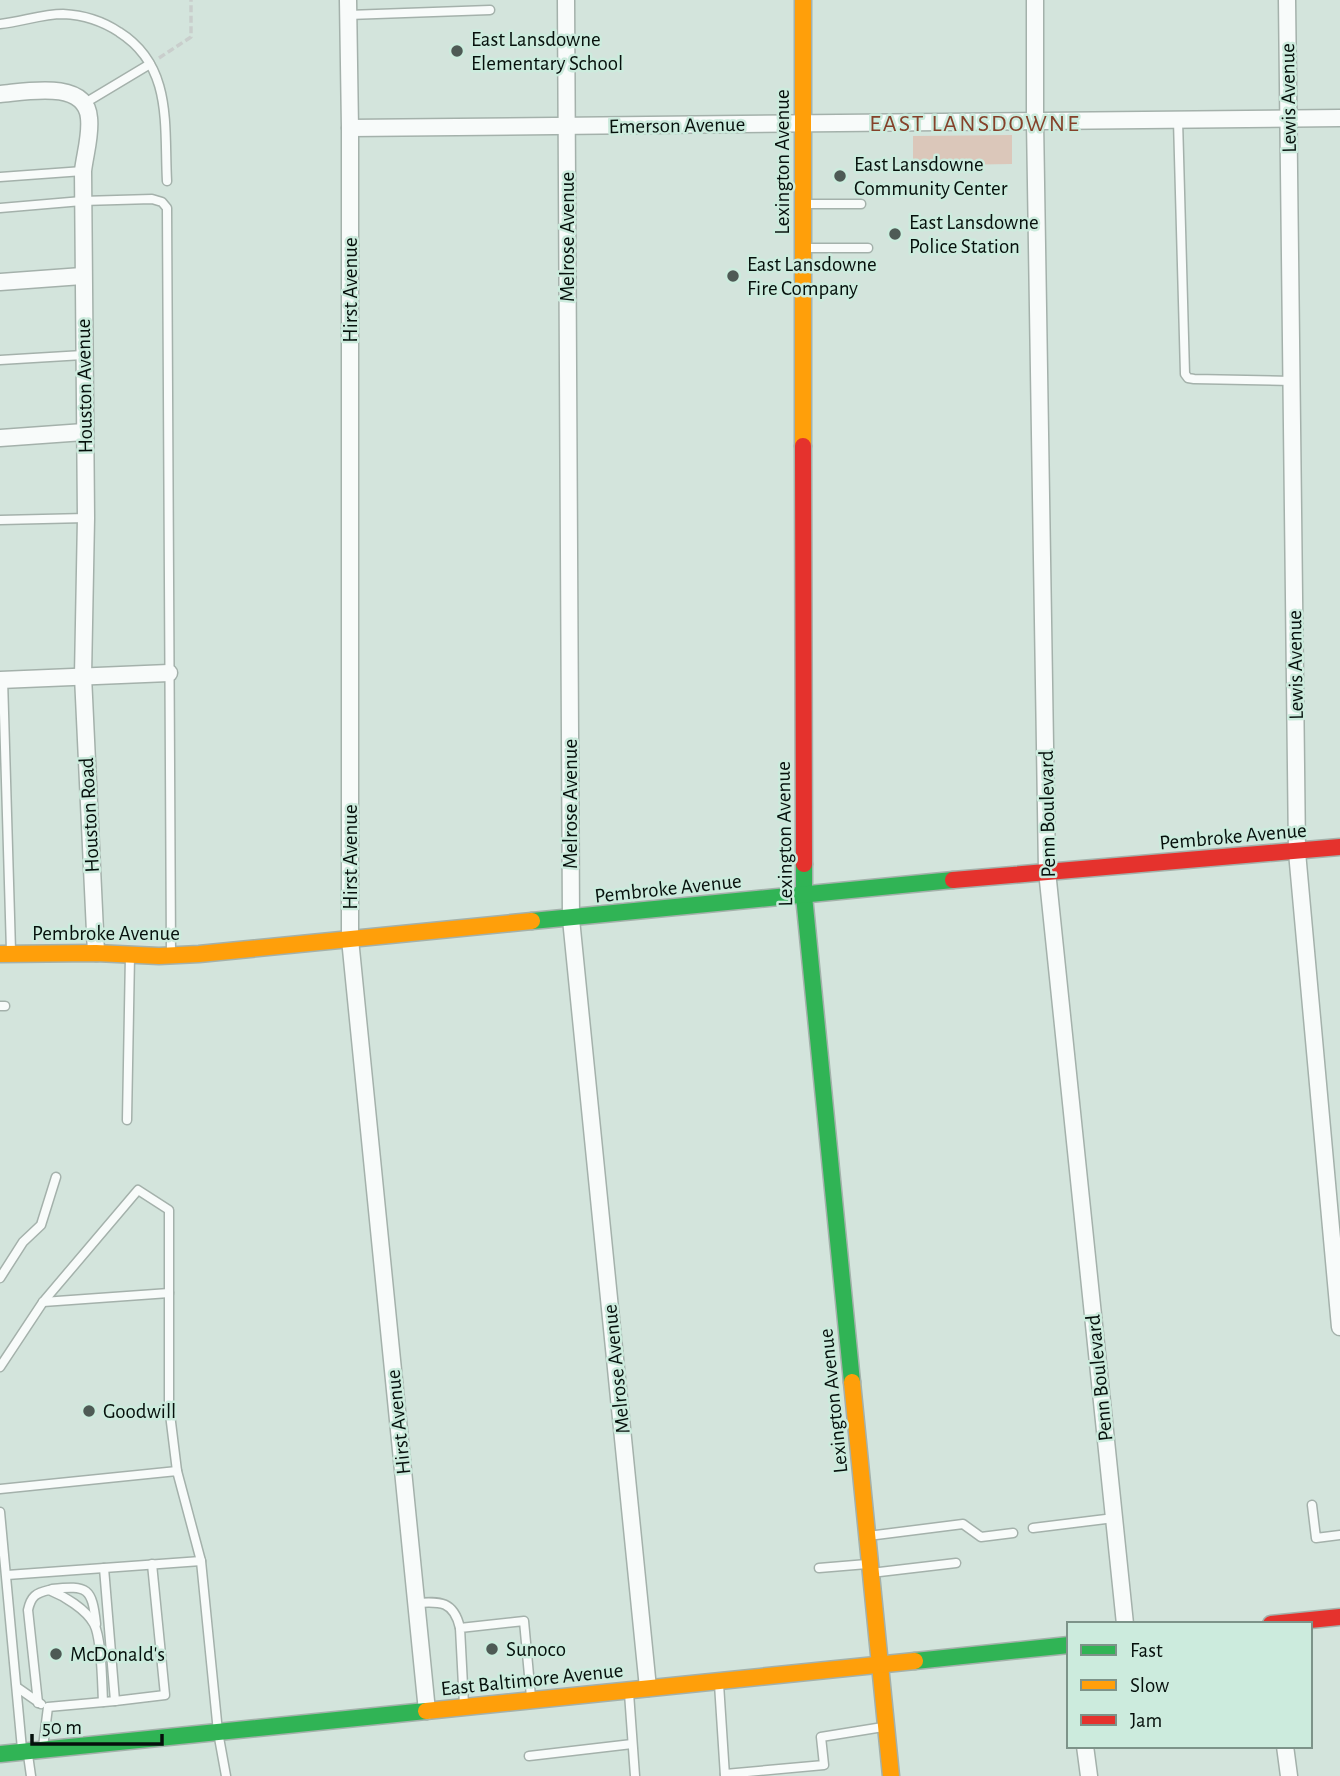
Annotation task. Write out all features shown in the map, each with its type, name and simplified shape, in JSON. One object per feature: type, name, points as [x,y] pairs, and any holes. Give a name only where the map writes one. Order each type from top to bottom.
[{"type":"street","name":"Melrose Avenue","points":[[566,0],[571,919],[648,1688]]},
{"type":"street","name":"Lexington Avenue","points":[[803,0],[804,896],[891,1776]]},
{"type":"street","name":"Penn Boulevard","points":[[1035,0],[1047,871],[1125,1622]]},
{"type":"street","name":"Lewis Avenue","points":[[1287,0],[1297,852],[1340,1327]]},
{"type":"street","name":"Hirst Avenue","points":[[348,8],[350,939],[427,1711]]},
{"type":"street","points":[[0,94],[46,90],[63,92],[82,101]]},
{"type":"street","name":"Houston Avenue","points":[[82,101],[88,109],[89,128],[82,201],[86,518],[83,676]]},
{"type":"street","name":"Emerson Avenue","points":[[350,128],[1340,118]]},
{"type":"street","points":[[0,282],[82,276]]},
{"type":"street","points":[[0,438],[84,432]]},
{"type":"street","points":[[1,679],[169,673]]},
{"type":"street","name":"Houston Road","points":[[83,676],[96,953]]},
{"type":"street","name":"Pembroke Avenue","points":[[6,954],[170,956],[1047,871],[1340,847]]},
{"type":"street","points":[[1291,1622],[1340,1617]]},
{"type":"street","name":"East Baltimore Avenue","points":[[0,1754],[1067,1645]]},
{"type":"street","points":[[1085,1748],[1089,1776]]},
{"type":"street","points":[[1286,1748],[1289,1776]]},
{"type":"lane","points":[[348,8],[490,10]]},
{"type":"lane","points":[[0,24],[60,14],[88,16],[134,41],[156,72],[162,92],[167,181]]},
{"type":"lane","points":[[82,101],[150,64]]},
{"type":"lane","points":[[1178,120],[1185,374],[1194,379],[1292,380]]},
{"type":"lane","points":[[0,177],[83,172]]},
{"type":"lane","points":[[0,208],[82,201],[152,199],[162,202],[167,208],[170,956]]},
{"type":"lane","points":[[802,204],[861,204]]},
{"type":"lane","points":[[803,248],[868,248]]},
{"type":"lane","points":[[0,360],[83,355]]},
{"type":"lane","points":[[0,520],[86,518]]},
{"type":"lane","points":[[1,679],[6,954]]},
{"type":"lane","points":[[128,1120],[130,955]]},
{"type":"lane","points":[[0,1278],[23,1242],[41,1225],[56,1177]]},
{"type":"lane","points":[[0,1367],[43,1302],[138,1190],[169,1210],[169,1406],[177,1471],[201,1561],[218,1732],[226,1776]]},
{"type":"lane","points":[[43,1302],[169,1293]]},
{"type":"lane","points":[[0,1489],[177,1471]]},
{"type":"lane","points":[[1312,1505],[1316,1538],[1340,1535]]},
{"type":"lane","points":[[0,1512],[18,1688],[31,1751],[31,1776]]},
{"type":"lane","points":[[1033,1528],[1114,1518]]},
{"type":"lane","points":[[868,1536],[963,1524],[981,1536],[1013,1533]]},
{"type":"lane","points":[[7,1575],[201,1561]]},
{"type":"lane","points":[[819,1568],[956,1563]]},
{"type":"lane","points":[[18,1688],[48,1707],[165,1695],[152,1564]]},
{"type":"lane","points":[[104,1568],[115,1701]]},
{"type":"lane","points":[[38,1703],[28,1609],[31,1598],[38,1592],[76,1587],[91,1597],[103,1702]]},
{"type":"lane","points":[[49,1590],[69,1600],[93,1622],[97,1634]]},
{"type":"lane","points":[[416,1603],[436,1602],[447,1605],[457,1615],[465,1707]]},
{"type":"lane","points":[[460,1628],[524,1621],[532,1700]]},
{"type":"lane","points":[[718,1681],[725,1775],[824,1765],[821,1737],[886,1727]]},
{"type":"lane","points":[[629,1690],[635,1776]]},
{"type":"lane","points":[[31,1751],[48,1707]]},
{"type":"lane","points":[[529,1756],[632,1744]]},
{"type":"path","points":[[150,64],[191,37],[191,0]]},
{"type":"shaded area","points":[[1012,135],[1012,164],[913,168],[913,136]]},
{"type":"traffic: fast","points":[[804,864],[804,896],[852,1382]]},
{"type":"traffic: fast","points":[[532,921],[953,880]]},
{"type":"traffic: fast","points":[[915,1661],[1067,1645]]},
{"type":"traffic: fast","points":[[0,1754],[426,1711]]},
{"type":"traffic: slow","points":[[803,0],[803,446]]},
{"type":"traffic: slow","points":[[0,954],[199,954],[532,921]]},
{"type":"traffic: slow","points":[[852,1382],[891,1776]]},
{"type":"traffic: slow","points":[[426,1711],[915,1661]]},
{"type":"traffic: jam","points":[[803,446],[804,864]]},
{"type":"traffic: jam","points":[[953,880],[1340,847]]},
{"type":"traffic: jam","points":[[1291,1622],[1340,1617]]},
{"type":"place","name":"East Lansdowne Elementary School","points":[[457,51]]},
{"type":"place","name":"East Lansdowne Community Center","points":[[840,176]]},
{"type":"place","name":"East Lansdowne Police Station","points":[[895,234]]},
{"type":"place","name":"East Lansdowne Fire Company","points":[[733,276]]},
{"type":"place","name":"Goodwill","points":[[89,1411]]},
{"type":"place","name":"Sunoco","points":[[492,1649]]},
{"type":"place","name":"McDonald's","points":[[56,1654]]},
{"type":"district","name":"EAST LANSDOWNE","points":[[975,123]]}]
